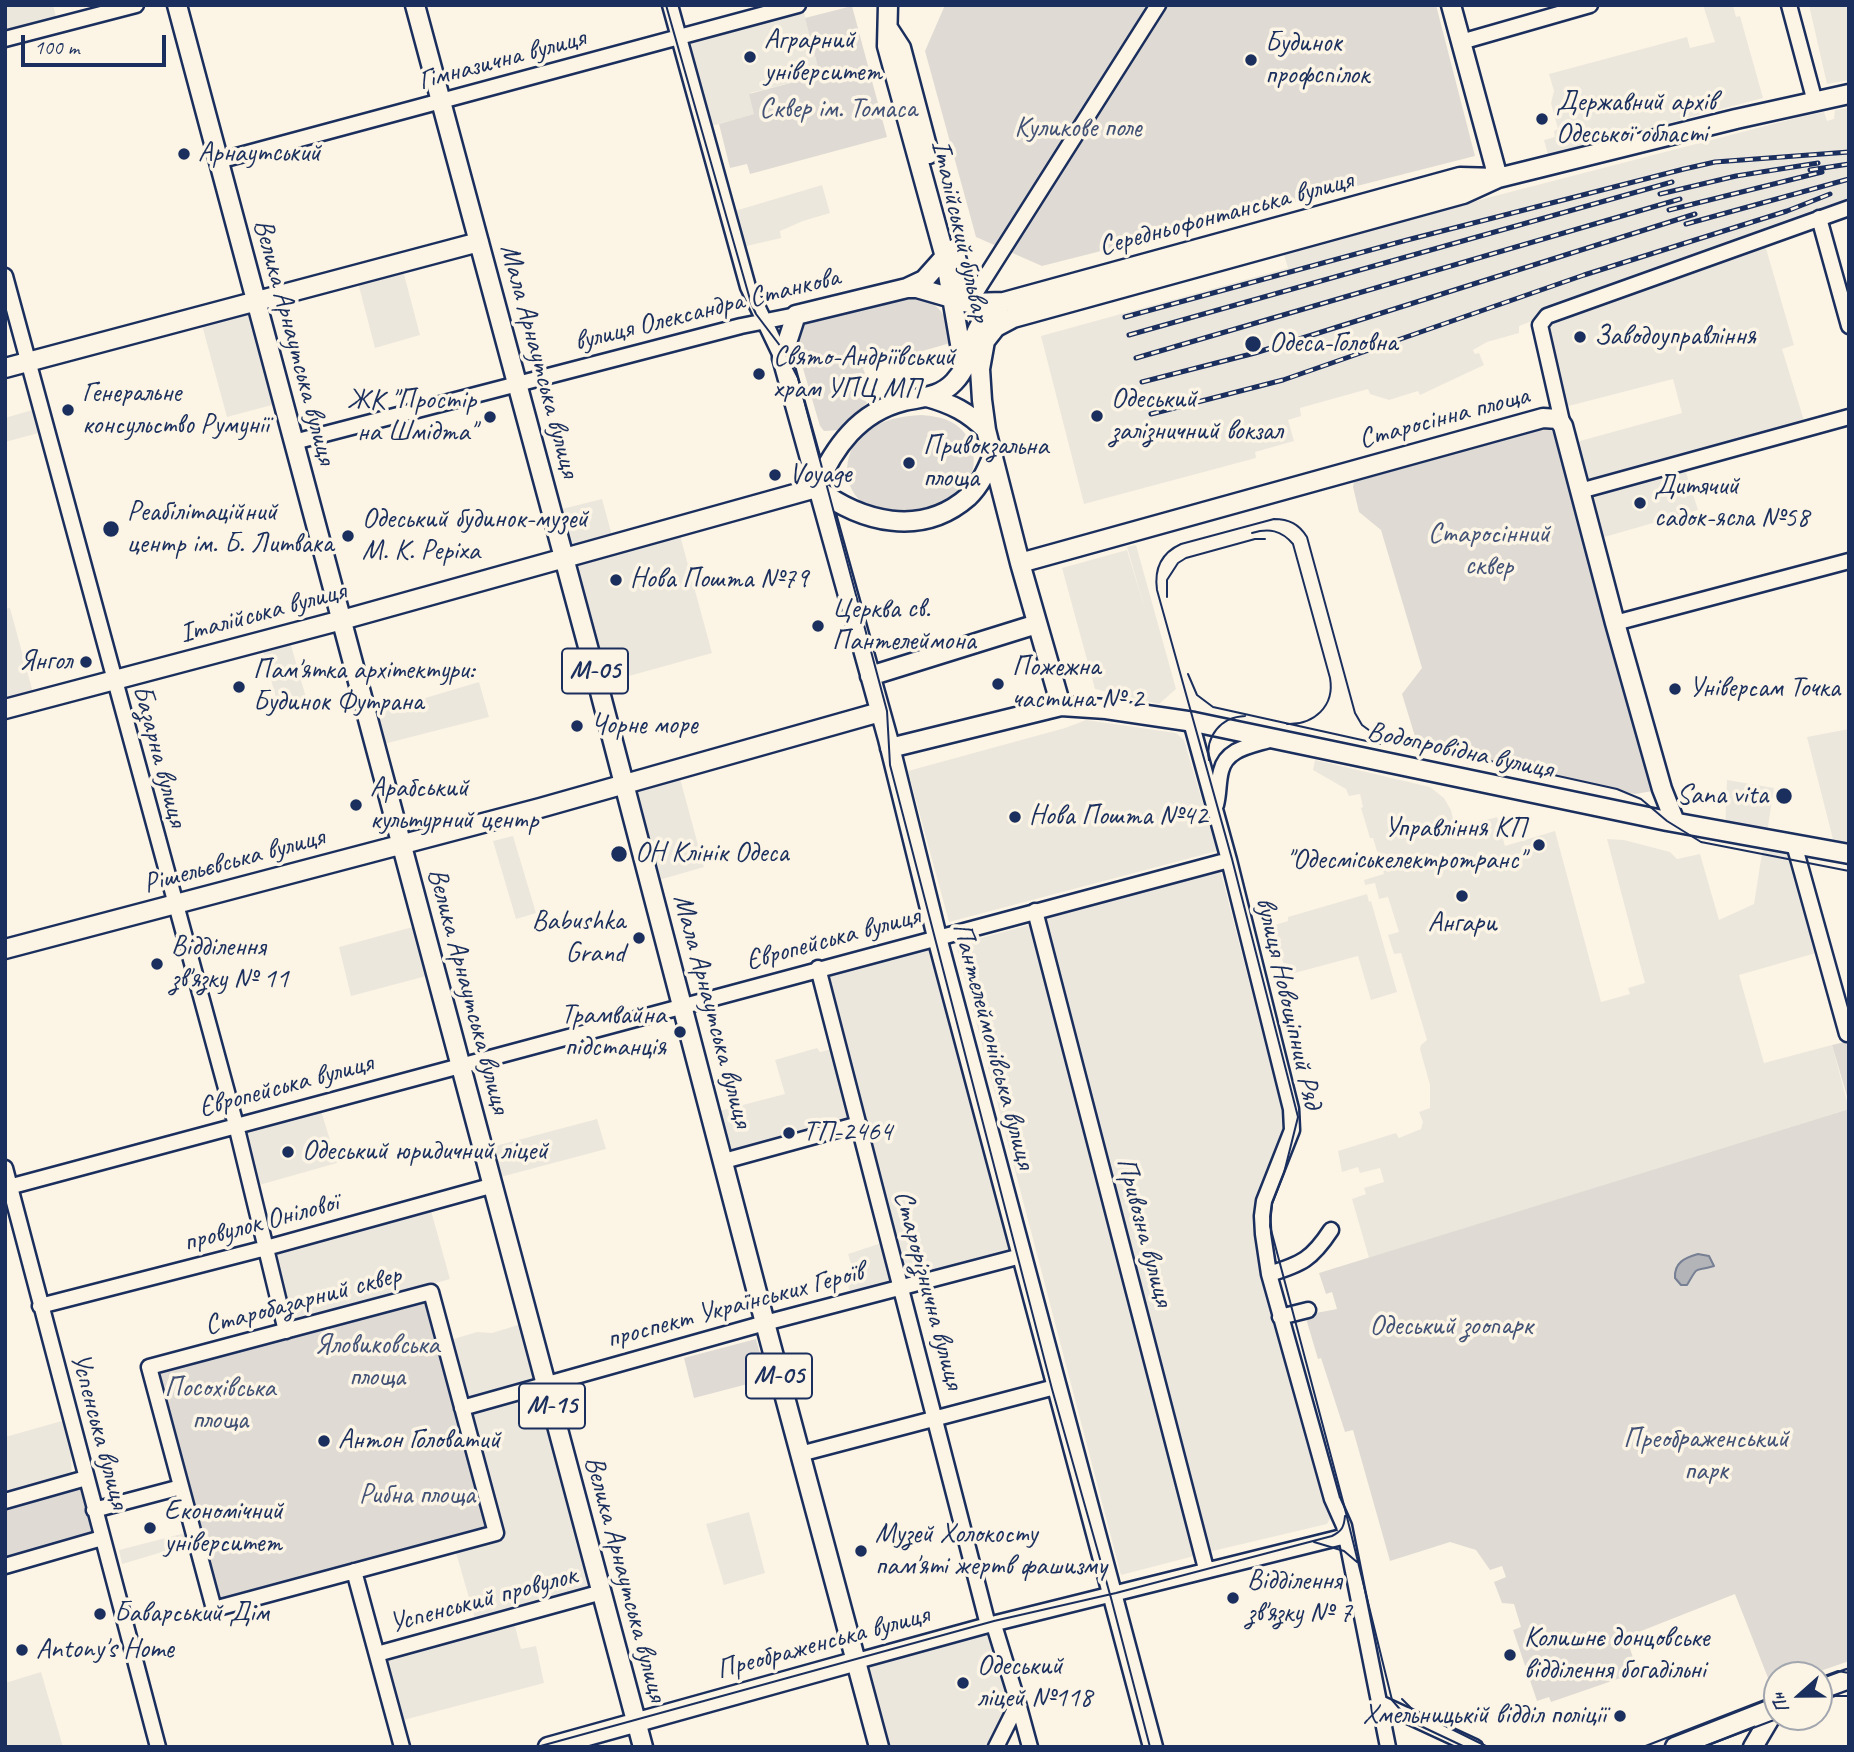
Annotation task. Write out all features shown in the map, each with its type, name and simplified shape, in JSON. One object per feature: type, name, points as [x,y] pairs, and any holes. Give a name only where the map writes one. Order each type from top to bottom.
[{"type":"main road","name":"Велика Арнаутська вулиця","points":[[177,5],[643,1747]]},
{"type":"main road","name":"Мала Арнаутська вулиця","points":[[415,5],[565,558],[879,1747]]},
{"type":"main road","name":"Італійський бульвар","points":[[888,5],[887,46],[949,251],[977,303],[964,367]]},
{"type":"main road","points":[[1451,5],[1498,178]]},
{"type":"main road","name":"Середньофонтанська вулиця","points":[[1013,318],[1463,194],[1498,178],[1849,94]]},
{"type":"main road","name":"Середньофонтанська вулиця","points":[[977,303],[1460,177],[1498,178]]},
{"type":"main road","points":[[5,368],[479,242]]},
{"type":"main road","points":[[906,288],[924,280],[949,251]]},
{"type":"main road","name":"вулиця Олександра Станкова","points":[[796,315],[906,288],[917,288],[977,303],[1013,318]]},
{"type":"main road","points":[[977,303],[975,332],[964,367],[954,382],[927,397],[904,401],[866,418],[837,447],[816,488],[840,506],[867,516],[903,522],[922,519],[945,511],[969,496],[978,486],[993,455]]},
{"type":"main road","points":[[782,358],[796,315]]},
{"type":"main road","points":[[890,748],[1061,706],[986,430],[981,352],[990,332],[1013,318]]},
{"type":"main road","name":"Пантелеймонівська вулиця","points":[[782,358],[890,748],[1055,1387],[1153,1747]]},
{"type":"main road","points":[[927,397],[956,406],[972,416],[986,430]]},
{"type":"main road","name":"Старосінна площа","points":[[1020,562],[1543,418],[1558,419],[1563,426],[1662,789],[1675,822]]},
{"type":"main road","name":"Італійська вулиця","points":[[5,709],[342,620],[816,488]]},
{"type":"main road","points":[[870,676],[1037,624]]},
{"type":"main road","name":"Водопровідна вулиця","points":[[1061,706],[1107,709],[1191,722],[1675,822],[1849,854]]},
{"type":"main road","name":"Рішельєвська вулиця","points":[[5,949],[625,785],[880,712]]},
{"type":"main road","name":"Преображенська вулиця","points":[[548,1747],[857,1661]]},
{"type":"main road","points":[[1675,1747],[1763,1712]]},
{"type":"main road","points":[[1753,1747],[1763,1730]]},
{"type":"street","points":[[5,40],[136,5]]},
{"type":"street","name":"Пантелеймонівська вулиця","points":[[670,5],[748,287],[782,358]]},
{"type":"street","name":"Гімназична вулиця","points":[[218,161],[798,5]]},
{"type":"street","points":[[977,303],[1158,5]]},
{"type":"street","points":[[1461,42],[1590,5]]},
{"type":"street","points":[[1789,5],[1815,102]]},
{"type":"street","points":[[1563,426],[1540,324],[1542,319],[1849,208]]},
{"type":"street","points":[[1819,218],[1849,326]]},
{"type":"street","name":"Базарна вулиця","points":[[5,276],[236,1125],[286,1331]]},
{"type":"street","name":"вулиця Олександра Станкова","points":[[294,442],[765,320],[796,315]]},
{"type":"street","points":[[1580,491],[1849,417]]},
{"type":"street","points":[[1615,623],[1849,561]]},
{"type":"street","name":"вулиця Новощіпний Ряд","points":[[1191,722],[1292,1109],[1292,1130],[1264,1201],[1264,1248],[1332,1499],[1346,1536],[1388,1747]]},
{"type":"street","name":"вулиця Новощіпний Ряд","points":[[1215,809],[1226,759],[1237,750],[1269,740]]},
{"type":"street","points":[[1794,844],[1847,1034]]},
{"type":"street","name":"Європейська вулиця","points":[[8,1187],[1229,860]]},
{"type":"street","name":"Привозна вулиця","points":[[1035,911],[1205,1565]]},
{"type":"street","name":"Старорізнична вулиця","points":[[818,968],[988,1625],[994,1625],[1018,1703]]},
{"type":"street","points":[[724,1161],[859,1124]]},
{"type":"street","name":"Успенська вулиця","points":[[5,1168],[158,1747]]},
{"type":"street","name":"провулок Онілової","points":[[40,1306],[266,1248],[494,1185]]},
{"type":"street","points":[[1271,1273],[1292,1267],[1316,1252],[1331,1230]]},
{"type":"street","name":"проспект Українських Героїв","points":[[462,1408],[1021,1255]]},
{"type":"street","name":"Старобазарний сквер","points":[[431,1292],[462,1408],[496,1533],[214,1609],[149,1367],[431,1292]]},
{"type":"street","points":[[1283,1316],[1308,1310]]},
{"type":"street","points":[[800,1454],[1055,1387]]},
{"type":"street","points":[[5,1501],[86,1479]]},
{"type":"street","points":[[94,1510],[181,1488]]},
{"type":"street","name":"Преображенська вулиця","points":[[857,1661],[988,1625],[1346,1536]]},
{"type":"street","points":[[5,1566],[102,1538]]},
{"type":"street","name":"Преображенська вулиця","points":[[1113,1595],[1122,1587],[1309,1538],[1320,1542]]},
{"type":"street","points":[[354,1571],[402,1747]]},
{"type":"street","name":"Успенський провулок","points":[[377,1654],[602,1592]]},
{"type":"street","points":[[996,1747],[1018,1703]]},
{"type":"street","points":[[1018,1703],[1030,1747]]},
{"type":"street","points":[[1380,1703],[1475,1747]]},
{"type":"shaded area","points":[[5,5],[53,5],[58,24],[5,39]]},
{"type":"shaded area","name":"Аграрний університет","points":[[802,5],[820,75],[750,93],[755,114],[704,128],[678,38]]},
{"type":"shaded area","points":[[1703,5],[1733,5],[1736,17],[1740,16],[1763,98],[1548,155],[1544,140],[1555,137],[1554,131],[1558,129],[1551,103],[1554,91],[1549,74],[1687,37],[1690,48],[1715,42]]},
{"type":"shaded area","points":[[1809,5],[1849,5],[1849,80],[1827,84]]},
{"type":"shaded area","points":[[1849,108],[1849,200],[1519,326],[1519,333],[1487,342],[1473,350],[1475,354],[1479,353],[1484,365],[1420,395],[1418,391],[1389,400],[1370,394],[1368,389],[1300,408],[1301,416],[1288,420],[1294,441],[1255,452],[1256,458],[1084,504],[1041,336],[1288,268],[1284,255],[1487,198],[1804,116],[1824,112],[1827,121],[1834,119],[1835,110]]},
{"type":"shaded area","points":[[822,185],[830,213],[780,231],[781,238],[738,248],[728,213]]},
{"type":"shaded area","points":[[1763,238],[1794,345],[1782,349],[1806,427],[1581,489],[1569,444],[1682,413],[1673,379],[1561,408],[1546,319]]},
{"type":"shaded area","points":[[401,263],[420,335],[375,348],[356,275]]},
{"type":"shaded area","points":[[255,299],[283,402],[227,417],[199,314]]},
{"type":"shaded area","points":[[39,408],[46,431],[5,442],[5,418]]},
{"type":"shaded area","name":"Дитячий садок-ясла №58","points":[[1683,463],[1698,510],[1594,540],[1581,491]]},
{"type":"shaded area","points":[[602,499],[614,543],[565,556],[554,511]]},
{"type":"shaded area","points":[[678,528],[712,653],[600,684],[567,559]]},
{"type":"shaded area","points":[[1136,545],[1176,689],[1159,704],[1095,689],[1062,568],[1127,550],[1146,613],[1127,547]]},
{"type":"shaded area","points":[[10,608],[35,700],[5,707],[5,609]]},
{"type":"shaded area","points":[[288,635],[307,701],[279,709],[261,643]]},
{"type":"shaded area","points":[[479,682],[489,717],[376,746],[368,715]]},
{"type":"shaded area","points":[[1086,720],[1176,733],[1184,740],[1217,851],[949,922],[908,771]]},
{"type":"shaded area","points":[[1849,729],[1849,853],[1836,851],[1807,737]]},
{"type":"shaded area","points":[[1315,760],[1430,787],[1444,798],[1451,810],[1455,828],[1497,817],[1505,846],[1555,831],[1601,1002],[1630,994],[1628,988],[1645,983],[1607,839],[1624,840],[1670,852],[1677,859],[1700,854],[1719,920],[1754,904],[1764,840],[1793,845],[1823,951],[1739,975],[1764,1063],[1832,1045],[1849,1109],[1369,1258],[1352,1199],[1366,1194],[1364,1188],[1384,1182],[1380,1168],[1360,1173],[1358,1167],[1342,1172],[1338,1151],[1396,1133],[1399,1138],[1421,1129],[1423,1122],[1419,1112],[1430,1108],[1430,1085],[1420,1049],[1427,1040],[1401,953],[1394,954],[1388,935],[1399,932],[1388,897],[1379,899],[1375,883],[1365,885],[1364,880],[1384,874],[1361,808],[1360,794],[1349,796],[1346,789],[1313,770]]},
{"type":"shaded area","points":[[678,771],[704,867],[652,882],[626,787]]},
{"type":"shaded area","points":[[1727,780],[1774,788],[1766,839],[1725,831]]},
{"type":"shaded area","points":[[513,836],[536,913],[516,919],[493,841]]},
{"type":"shaded area","points":[[1220,869],[1285,1121],[1256,1198],[1255,1240],[1333,1513],[1327,1524],[1204,1553],[1043,917]]},
{"type":"shaded area","points":[[1367,894],[1397,992],[1371,1000],[1358,956],[1287,975],[1272,926],[1288,921],[1288,917]]},
{"type":"shaded area","points":[[1032,924],[1198,1555],[1121,1575],[956,945]]},
{"type":"shaded area","points":[[420,925],[434,974],[351,996],[339,947]]},
{"type":"shaded area","points":[[936,938],[1019,1253],[903,1285],[818,968]]},
{"type":"shaded area","points":[[817,1048],[820,1052],[837,1048],[857,1123],[726,1159],[712,1113],[785,1094],[775,1060]]},
{"type":"shaded area","name":"Одеський юридичний ліцей","points":[[319,1104],[337,1163],[252,1187],[236,1125]]},
{"type":"shaded area","points":[[597,1119],[606,1149],[493,1179],[484,1149]]},
{"type":"shaded area","points":[[428,1200],[450,1279],[287,1324],[267,1243]]},
{"type":"shaded area","points":[[888,1241],[900,1286],[852,1298],[844,1272],[853,1269],[848,1254]]},
{"type":"shaded area","points":[[1698,1254],[1709,1256],[1714,1266],[1698,1270],[1687,1285],[1681,1285],[1675,1278],[1676,1268],[1684,1259]]},
{"type":"shaded area","points":[[528,1322],[601,1592],[477,1626],[455,1549],[447,1341],[477,1332],[492,1333]]},
{"type":"shaded area","points":[[69,1419],[72,1477],[5,1502],[5,1437]]},
{"type":"shaded area","points":[[749,1512],[765,1573],[724,1585],[706,1524]]},
{"type":"shaded area","points":[[193,1531],[196,1542],[122,1564],[119,1550]]},
{"type":"shaded area","points":[[513,1619],[521,1649],[536,1646],[544,1683],[396,1722],[378,1656]]},
{"type":"shaded area","name":"Одеський ліцей №118","points":[[994,1626],[1017,1702],[995,1747],[880,1747],[858,1662]]},
{"type":"shaded area","points":[[41,1672],[63,1747],[5,1747],[5,1683]]},
{"type":"green space","name":"Куликове поле","points":[[945,5],[1436,5],[1475,156],[1042,266],[976,237],[925,51]]},
{"type":"green space","name":"Сквер ім. Томаса","points":[[852,6],[887,137],[750,174],[747,164],[730,168],[719,124],[754,114],[749,94],[820,75],[805,18]]},
{"type":"green space","points":[[901,295],[923,300],[938,308],[947,321],[954,342],[863,368],[865,374],[843,379],[845,392],[856,389],[867,403],[840,430],[824,431],[820,426],[796,345],[801,330],[824,315]]},
{"type":"green space","points":[[922,415],[949,421],[967,436],[972,447],[973,465],[968,481],[958,493],[927,509],[891,512],[863,503],[855,495],[847,474],[851,451],[857,441],[866,432],[886,421]]},
{"type":"green space","name":"Старосінний сквер","points":[[1549,429],[1559,437],[1653,791],[1635,794],[1417,743],[1402,694],[1422,668],[1381,530],[1359,512],[1354,482]]},
{"type":"green space","points":[[1849,1041],[1849,1103],[1832,1045]]},
{"type":"green space","name":"Преображенський парк","points":[[1849,1109],[1849,1661],[1833,1667],[1833,1661],[1763,1661],[1763,1665],[1735,1594],[1626,1637],[1638,1672],[1551,1702],[1549,1697],[1537,1701],[1513,1630],[1521,1627],[1514,1604],[1502,1603],[1494,1582],[1506,1577],[1502,1566],[1490,1570],[1476,1550],[1450,1542],[1390,1561],[1353,1430],[1345,1432],[1305,1315],[1337,1309],[1332,1292],[1326,1294],[1319,1273]]},
{"type":"green space","points":[[431,1292],[496,1533],[214,1609],[149,1367]]},
{"type":"green space","points":[[756,1339],[767,1379],[694,1398],[684,1358]]},
{"type":"green space","points":[[85,1485],[99,1533],[5,1559],[5,1507]]},
{"type":"tram line","points":[[666,5],[751,303],[756,314],[784,351],[798,378],[887,711],[890,765],[1052,1389],[1150,1747]]},
{"type":"tram line","points":[[1465,1747],[1410,1721],[1392,1700],[1270,1226],[1272,1204],[1284,1173],[1298,1117],[1232,859],[1157,590],[1160,562],[1168,552],[1181,544],[1274,519],[1293,523],[1307,537],[1355,713],[1362,725],[1377,736],[1617,789],[1641,799],[1667,821],[1701,842],[1849,871]]},
{"type":"tram line","points":[[1252,533],[1274,531],[1293,544],[1330,678],[1329,697],[1320,712],[1306,721],[1287,724]]},
{"type":"tram line","points":[[1167,597],[1167,580],[1178,563],[1186,558],[1255,539],[1265,539]]},
{"type":"tram line","points":[[1188,674],[1197,695],[1213,707],[1380,744]]},
{"type":"tram line","points":[[1209,760],[1208,751],[1216,729],[1229,720],[1245,716]]},
{"type":"tram line","points":[[537,1747],[994,1621],[1116,1593],[1332,1536],[1342,1528],[1345,1516]]},
{"type":"tram line","points":[[1314,1542],[1344,1551],[1357,1562]]},
{"type":"tram line","points":[[1833,1673],[1849,1673]]},
{"type":"tram line","points":[[1833,1697],[1849,1696]]},
{"type":"tram line","points":[[1402,1699],[1413,1710],[1488,1747]]},
{"type":"tram line","points":[[1643,1747],[1763,1700]]},
{"type":"tram line","points":[[1703,1747],[1763,1724]]},
{"type":"railway","points":[[1125,317],[1407,240],[1684,169],[1715,162],[1849,152]]},
{"type":"railway","points":[[1660,194],[1736,176],[1818,163]]},
{"type":"railway","points":[[1810,170],[1849,164]]},
{"type":"railway","points":[[1669,210],[1822,172]]},
{"type":"railway","points":[[1686,224],[1849,179]]},
{"type":"railway","points":[[1129,335],[1672,182]]},
{"type":"railway","points":[[1151,414],[1283,380],[1584,275],[1787,211],[1830,194]]},
{"type":"railway","points":[[1136,358],[1680,199]]},
{"type":"railway","points":[[1142,382],[1255,353],[1695,214]]},
{"type":"place","name":"Аграрний університет","points":[[750,57]]},
{"type":"place","name":"Будинок профспілок","points":[[1251,60]]},
{"type":"place","name":"Державний архів Одеської області","points":[[1542,119]]},
{"type":"place","name":"Арнаутський","points":[[184,154]]},
{"type":"place","name":"Заводоуправління","points":[[1580,337]]},
{"type":"place","name":"Одеса-Головна","points":[[1253,344]]},
{"type":"place","name":"Свято-Андріївський храм УПЦ МП","points":[[759,374]]},
{"type":"place","name":"Генеральне консульство Румунії","points":[[68,410]]},
{"type":"place","name":"Одеський залізничний вокзал","points":[[1097,416]]},
{"type":"place","name":"ЖК \"Простір на Шмідта\"","points":[[490,417]]},
{"type":"place","name":"Привокзальна площа","points":[[909,463]]},
{"type":"place","name":"Voyage","points":[[775,475]]},
{"type":"place","name":"Дитячий садок-ясла №58","points":[[1640,503]]},
{"type":"place","name":"Реабілітаційний центр ім. Б. Литвака","points":[[111,529]]},
{"type":"place","name":"Одеський будинок-музей М. К. Реріха","points":[[348,536]]},
{"type":"place","name":"Нова Пошта №79","points":[[616,580]]},
{"type":"place","name":"Церква св. Пантелеймона","points":[[818,626]]},
{"type":"place","name":"Янгол","points":[[86,662]]},
{"type":"place","name":"Пожежна частина № 2","points":[[998,684]]},
{"type":"place","name":"Пам'ятка архітектури: Будинок Футрана","points":[[239,687]]},
{"type":"place","name":"Універсам Точка","points":[[1675,689]]},
{"type":"place","name":"Чорне море","points":[[577,726]]},
{"type":"place","name":"Sana vita","points":[[1784,796]]},
{"type":"place","name":"Арабський культурний центр","points":[[356,805]]},
{"type":"place","name":"Нова Пошта №42","points":[[1015,817]]},
{"type":"place","name":"Управління КП \"Одесміськелектротранс\"","points":[[1539,845]]},
{"type":"place","name":"ОН Клінік Одеса","points":[[619,854]]},
{"type":"place","name":"Ангари","points":[[1462,896]]},
{"type":"place","name":"Babushka Grand","points":[[639,938]]},
{"type":"place","name":"Відділення зв'язку № 11","points":[[157,964]]},
{"type":"place","name":"Трамвайна підстанція","points":[[680,1032]]},
{"type":"place","name":"ТП-2464","points":[[789,1133]]},
{"type":"place","name":"Одеський юридичний ліцей","points":[[288,1152]]},
{"type":"place","name":"Антон Головатий","points":[[324,1441]]},
{"type":"place","name":"Економічний університет","points":[[150,1528]]},
{"type":"place","name":"Музей Холокосту пам'яті жертв фашизму","points":[[861,1551]]},
{"type":"place","name":"Відділення зв'язку № 7","points":[[1233,1598]]},
{"type":"place","name":"Баварський Дім","points":[[100,1614]]},
{"type":"place","name":"Antony's Home","points":[[22,1650]]},
{"type":"place","name":"Колишнє донцовське відділення богадільні","points":[[1510,1655]]},
{"type":"place","name":"Одеський ліцей №118","points":[[963,1683]]},
{"type":"place","name":"Хмельницькій відділ поліції","points":[[1620,1716]]},
{"type":"park label","name":"Одеський зоопарк","points":[[1451,1327]]},
{"type":"park label","name":"Яловиковська площа","points":[[377,1362]]},
{"type":"park label","name":"Посохівська площа","points":[[220,1405]]},
{"type":"park label","name":"Рибна площа","points":[[417,1496]]}]
